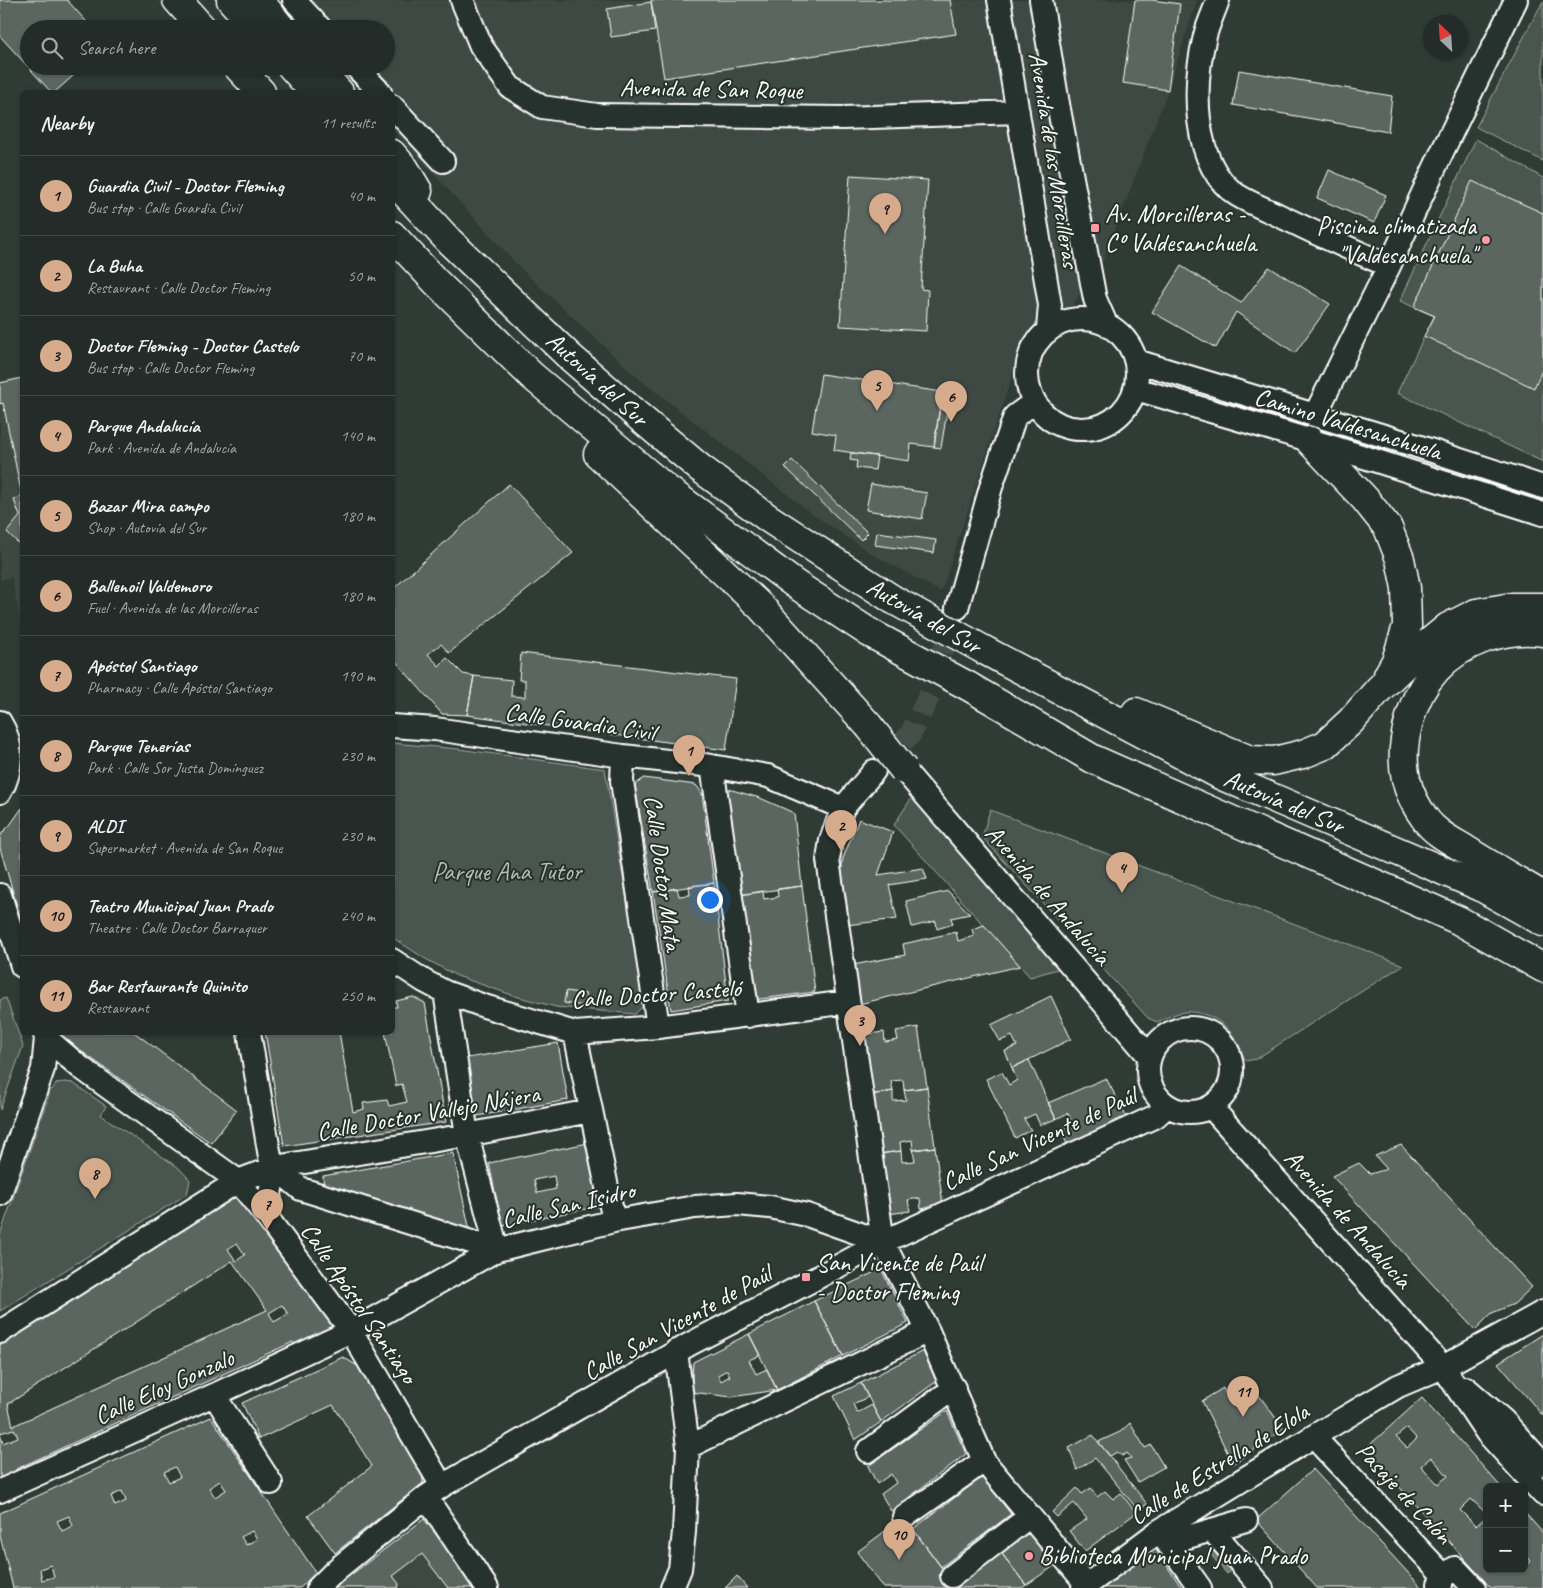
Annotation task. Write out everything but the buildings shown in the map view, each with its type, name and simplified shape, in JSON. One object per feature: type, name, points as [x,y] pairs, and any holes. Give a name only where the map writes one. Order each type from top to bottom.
[{"type":"highway","points":[[177,0],[195,20]]},
{"type":"highway","points":[[231,0],[249,20]]},
{"type":"highway","points":[[259,0],[275,20]]},
{"type":"highway","points":[[245,75],[259,90]]},
{"type":"highway","points":[[299,75],[312,90]]},
{"type":"highway","points":[[324,75],[337,90]]},
{"type":"highway","points":[[395,157],[405,169],[448,241]]},
{"type":"highway","name":"Autovía del Sur","points":[[395,182],[448,241],[569,356],[700,468],[768,518],[892,599],[1021,670],[1222,776],[1481,887],[1543,922]]},
{"type":"highway","name":"Autovía del Sur","points":[[395,237],[436,282],[531,375],[664,487],[795,584],[870,633],[968,686],[1093,759],[1458,920],[1543,968]]},
{"type":"highway","points":[[531,375],[573,430],[761,607],[868,725],[904,770]]},
{"type":"highway","points":[[1313,428],[1388,528],[1400,559],[1406,588],[1407,626],[1396,661],[1379,689]]},
{"type":"highway","points":[[1021,670],[1119,705],[1250,760],[1274,761],[1303,754],[1326,745],[1351,721],[1379,689],[1448,626],[1476,613],[1512,608],[1543,607]]},
{"type":"highway","points":[[1543,632],[1514,632],[1491,636],[1460,650],[1436,670],[1417,698],[1408,725],[1403,751],[1406,779],[1414,800],[1427,821],[1443,836],[1543,896]]},
{"type":"street","points":[[294,0],[313,20]]},
{"type":"street","name":"Avenida de San Roque","points":[[462,0],[481,46],[510,88],[542,107],[598,115],[843,118],[1018,112]]},
{"type":"street","name":"Avenida de las Morcilleras","points":[[999,0],[1050,305],[1048,329]]},
{"type":"street","name":"Avenida de las Morcilleras","points":[[1041,0],[1094,299],[1106,324]]},
{"type":"street","points":[[1218,0],[1205,35],[1198,75],[1199,121],[1203,148],[1216,173],[1237,195],[1320,236],[1390,266]]},
{"type":"street","points":[[1313,428],[1443,150],[1516,0]]},
{"type":"street","points":[[364,75],[378,90]]},
{"type":"street","points":[[395,109],[443,161]]},
{"type":"street","points":[[1076,319],[1091,319],[1106,324],[1119,333],[1130,346],[1136,361],[1138,375],[1136,389],[1128,406],[1115,419],[1098,428],[1080,430],[1062,426],[1046,417],[1034,403],[1027,388],[1026,371],[1029,356],[1037,341],[1048,329],[1062,322],[1076,319]]},
{"type":"street","name":"Camino Valdesanchuela","points":[[1136,361],[1313,428],[1354,454],[1543,514]]},
{"type":"street","name":"Camino Valdesanchuela","points":[[1136,389],[1313,428],[1414,444],[1543,487]]},
{"type":"street","points":[[957,608],[991,487],[1015,416],[1034,403]]},
{"type":"street","points":[[0,722],[16,760],[8,772],[0,792]]},
{"type":"street","name":"Calle Guardia Civil","points":[[395,726],[435,729],[623,756],[712,766],[768,776],[843,808]]},
{"type":"street","name":"Calle Doctor Mata","points":[[623,756],[622,781],[658,1027]]},
{"type":"street","points":[[712,766],[748,1016]]},
{"type":"street","name":"Avenida de Andalucía","points":[[904,770],[1149,1056]]},
{"type":"street","points":[[874,771],[843,808],[831,840],[828,860],[883,1242],[928,1331],[984,1461],[1085,1587]]},
{"type":"street","points":[[0,896],[20,960]]},
{"type":"street","name":"Calle Doctor Casteló","points":[[395,962],[445,992],[484,1006],[575,1033],[658,1027],[848,1002]]},
{"type":"street","points":[[445,992],[467,1135],[497,1250]]},
{"type":"street","points":[[1179,1029],[1203,1029],[1216,1036],[1226,1047],[1232,1064],[1230,1084],[1222,1097],[1211,1107],[1195,1112],[1186,1112],[1167,1106],[1161,1102],[1152,1090],[1147,1075],[1149,1056],[1154,1047],[1166,1035],[1179,1029]]},
{"type":"street","points":[[575,1033],[614,1221]]},
{"type":"street","points":[[0,1194],[43,1069],[45,1035]]},
{"type":"street","name":"Calle Apóstol Santiago","points":[[45,1035],[80,1067],[238,1181],[266,1216],[350,1331],[434,1492],[487,1588]]},
{"type":"street","points":[[250,1035],[270,1158],[275,1167],[266,1216]]},
{"type":"street","points":[[39,1081],[52,1070],[71,1066],[80,1067]]},
{"type":"street","name":"Calle San Vicente de Paúl","points":[[318,1588],[337,1569],[434,1492],[676,1351],[883,1242],[1156,1116],[1167,1106]]},
{"type":"street","name":"Avenida de Andalucía","points":[[1211,1107],[1443,1368],[1503,1420],[1543,1464]]},
{"type":"street","name":"Calle Doctor Vallejo Nájera","points":[[0,1332],[238,1181],[275,1167],[467,1135],[590,1111]]},
{"type":"street","name":"Calle San Isidro","points":[[275,1167],[301,1189],[497,1250],[614,1221],[695,1207],[737,1204],[770,1207],[807,1215],[883,1242]]},
{"type":"street","name":"Calle Eloy Gonzalo","points":[[0,1490],[214,1395],[350,1331],[497,1250]]},
{"type":"street","name":"Calle de Estrella de Elola","points":[[1085,1587],[1398,1386],[1443,1368],[1543,1312]]},
{"type":"street","points":[[688,1446],[928,1331]]},
{"type":"street","points":[[672,1588],[680,1569],[684,1532],[688,1446],[676,1351]]},
{"type":"street","name":"Avenida de Andalucía","points":[[1443,1368],[1487,1433],[1543,1494]]},
{"type":"street","points":[[868,1451],[954,1388]]},
{"type":"street","points":[[214,1395],[271,1483]]},
{"type":"street","name":"Pasaje de Colón","points":[[1324,1448],[1444,1582],[1455,1568],[1474,1588]]},
{"type":"street","points":[[904,1517],[984,1461]]},
{"type":"street","points":[[952,1576],[1030,1516]]},
{"type":"street","points":[[1164,1538],[1174,1540],[1246,1520]]},
{"type":"street","points":[[1212,1530],[1262,1588]]},
{"type":"street","points":[[1164,1538],[1200,1588]]},
{"type":"shaded area","points":[[278,0],[1197,0],[1168,90],[1104,259],[1073,305],[1040,320],[1021,349],[941,592],[872,554],[811,513],[639,379],[524,272],[395,132],[395,90],[356,90],[343,75],[395,75],[395,20],[295,20]]},
{"type":"shaded area","points":[[20,378],[20,622],[12,577],[0,580],[0,382]]},
{"type":"shaded area","points":[[424,1519],[477,1588],[334,1588],[359,1569]]},
{"type":"shaded area","points":[[1220,1545],[1238,1565],[1227,1574],[1210,1554]]},
{"type":"green space","points":[[1543,1],[1543,161],[1476,127]]},
{"type":"green space","name":"Piscina climatizada \"Valdesanchuela\"","points":[[1476,139],[1543,178],[1543,462],[1397,393],[1434,316],[1400,301]]},
{"type":"green space","name":"Parque Ana Tutor","points":[[395,743],[458,749],[605,769],[643,1006],[635,1014],[556,1007],[515,996],[457,976],[395,939]]},
{"type":"green space","points":[[914,794],[1068,966],[1030,977],[894,825]]},
{"type":"green space","points":[[990,810],[1403,965],[1256,1059],[1246,1061],[1229,1031],[1221,1023],[1210,1017],[1198,1013],[1185,1012],[1157,1022],[1148,1018],[982,837]]},
{"type":"green space","points":[[6,998],[23,1046],[0,1110],[0,1000]]},
{"type":"green space","points":[[57,1083],[73,1083],[106,1106],[101,1115],[179,1168],[190,1180],[187,1194],[0,1311],[0,1235],[50,1092]]},
{"type":"tunnel","points":[[880,766],[910,735],[930,694],[954,616]]},
{"type":"place","name":"Av. Morcilleras - Cº Valdesanchuela","points":[[1095,228]]},
{"type":"place","name":"ALDI","points":[[885,234]]},
{"type":"place","name":"Piscina climatizada \"Valdesanchuela\"","points":[[1486,240]]},
{"type":"place","name":"Bazar Mira campo","points":[[877,411]]},
{"type":"place","name":"Ballenoil Valdemoro","points":[[951,422]]},
{"type":"place","name":"Guardia Civil - Doctor Fleming","points":[[689,776]]},
{"type":"place","name":"La Buha","points":[[841,851]]},
{"type":"place","name":"Parque Andalucía","points":[[1122,893]]},
{"type":"place","name":"Doctor Fleming - Doctor Castelo","points":[[860,1046]]},
{"type":"place","name":"Parque Tenerías","points":[[95,1199]]},
{"type":"place","name":"Apóstol Santiago","points":[[267,1230]]},
{"type":"place","name":"San Vicente de Paúl - Doctor Fleming","points":[[806,1277]]},
{"type":"place","name":"Bar Restaurante Quinito","points":[[1243,1417]]},
{"type":"place","name":"Biblioteca Municipal Juan Prado","points":[[1029,1556]]},
{"type":"place","name":"Teatro Municipal Juan Prado","points":[[899,1560]]}]
